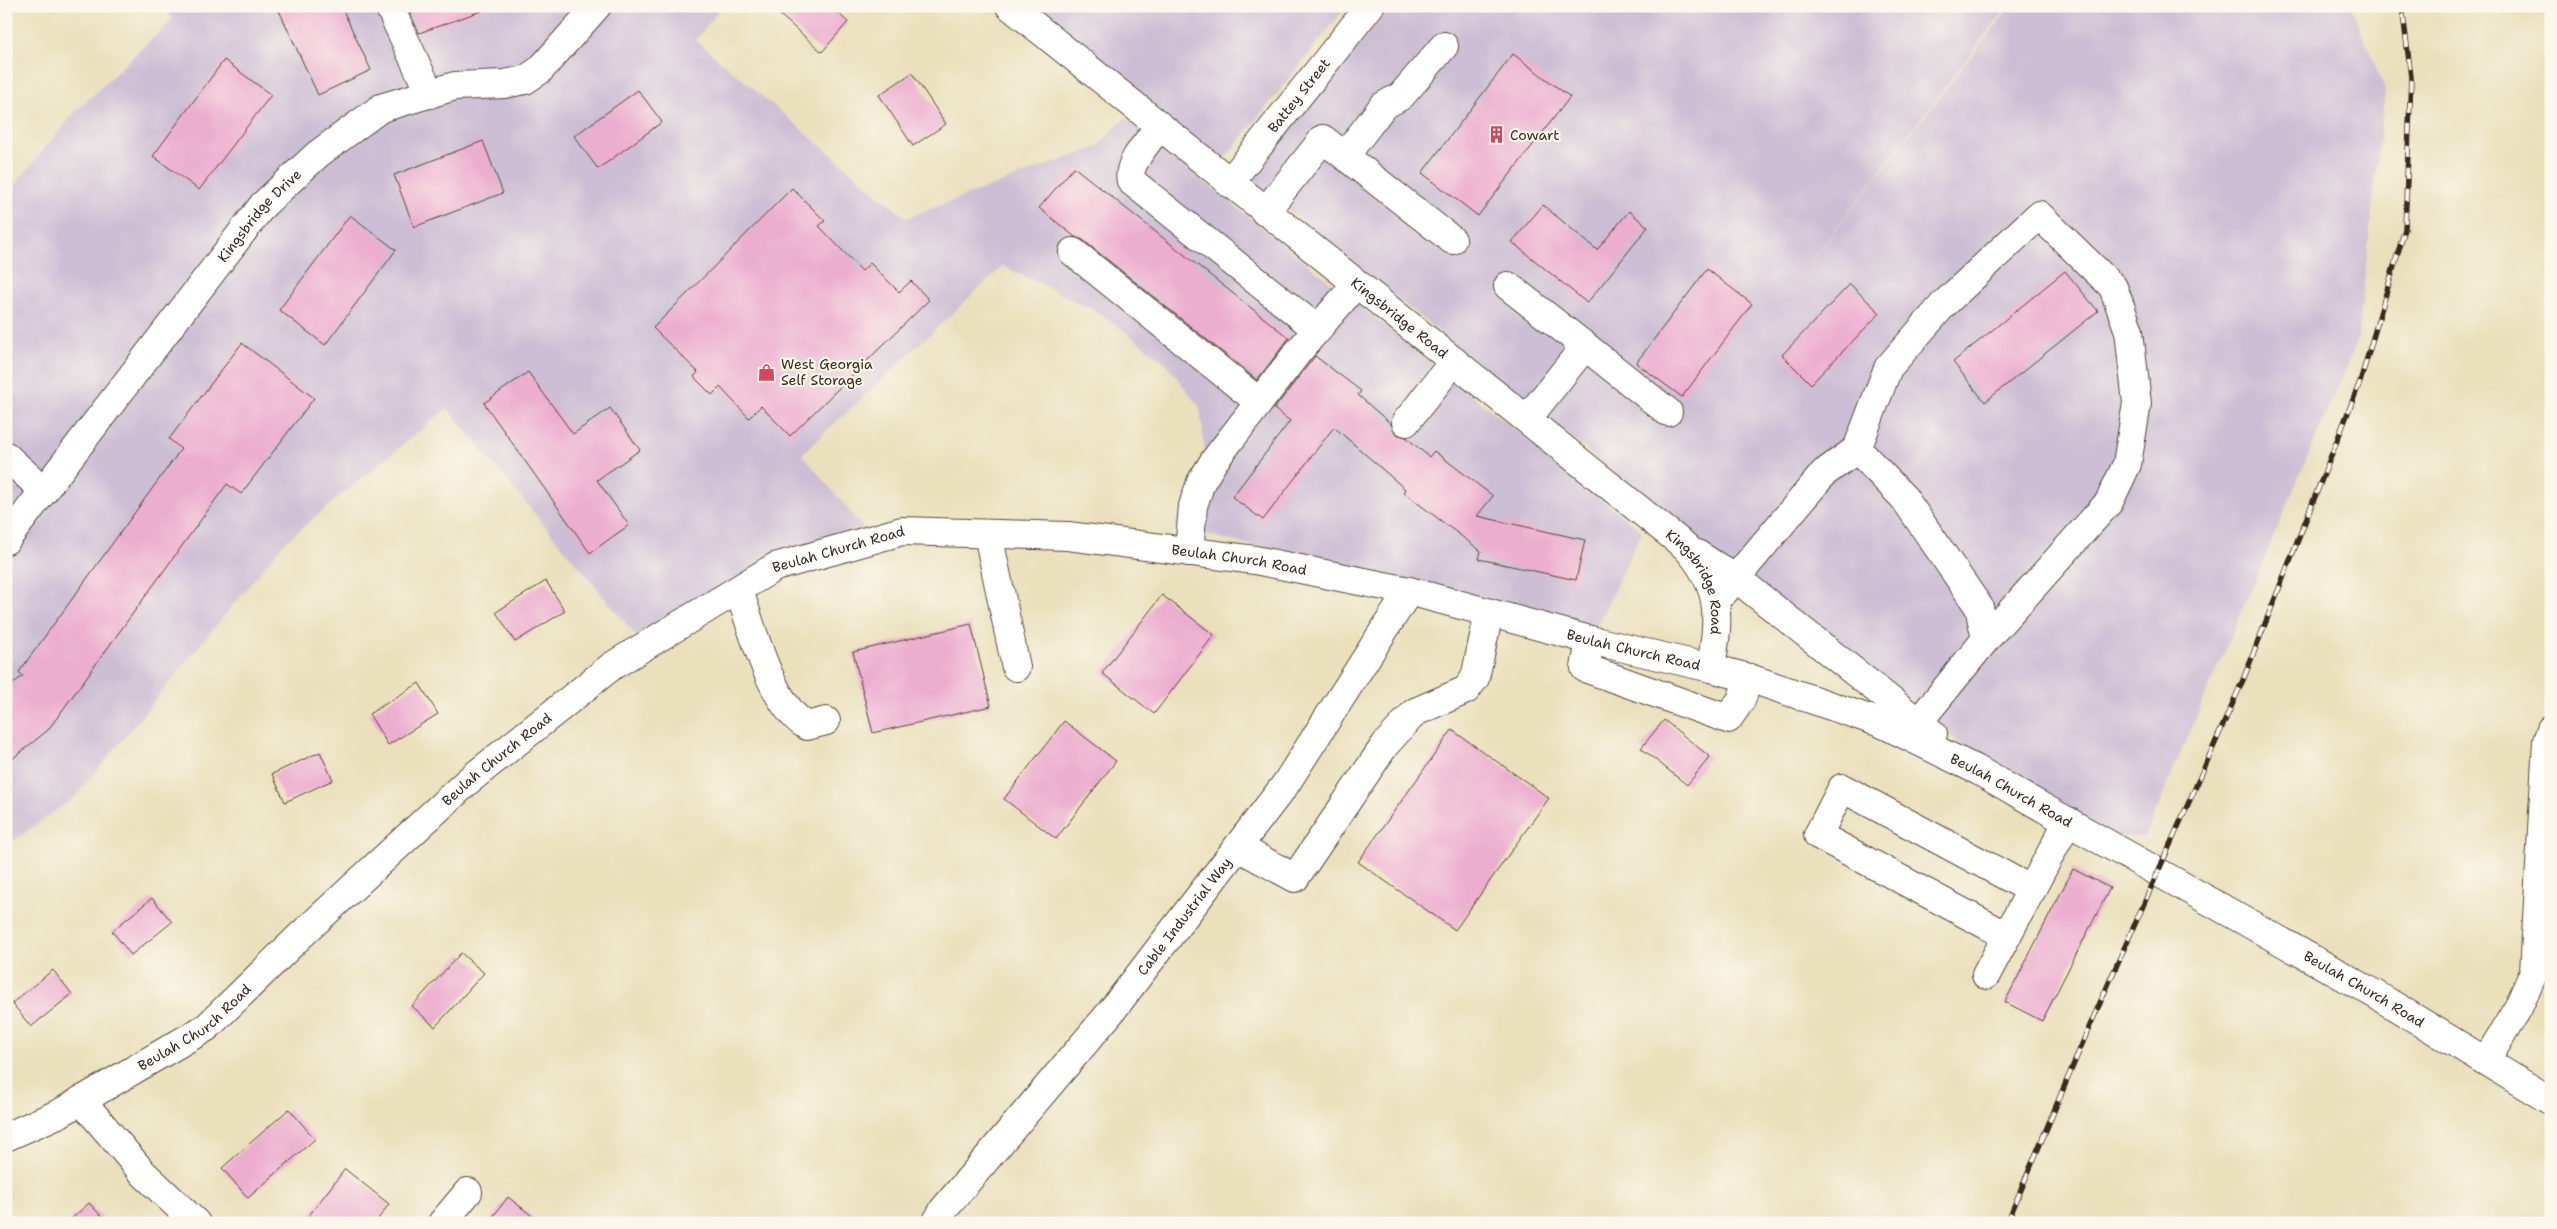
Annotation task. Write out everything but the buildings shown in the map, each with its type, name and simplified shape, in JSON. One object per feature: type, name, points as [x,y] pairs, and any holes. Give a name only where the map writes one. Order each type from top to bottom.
[{"type":"street","points":[[390,6],[430,94]]},
{"type":"street","name":"Kingsbridge Drive","points":[[6,540],[263,205],[318,154],[381,108],[455,86],[504,84],[525,80],[540,70],[597,6]]},
{"type":"street","name":"Kingsbridge Road","points":[[1010,6],[1159,128],[1686,547],[1703,566],[1711,583],[1717,628],[1711,668]]},
{"type":"street","name":"Battey Street","points":[[1229,184],[1370,6]]},
{"type":"street","points":[[1345,156],[1383,106],[1402,96],[1444,46]]},
{"type":"street","points":[[1159,128],[1132,167],[1129,174],[1131,181],[1318,330]]},
{"type":"street","points":[[1265,212],[1324,140],[1452,240]]},
{"type":"street","points":[[1686,547],[1734,578],[1913,729],[1986,639],[2109,502],[2127,464],[2138,403],[2129,330],[2113,287],[2039,215],[1943,305],[1888,368],[1857,449],[1824,473],[1734,578],[1715,603]]},
{"type":"street","points":[[1073,252],[1259,402]]},
{"type":"street","points":[[1189,552],[1193,506],[1201,482],[1214,461],[1259,402],[1356,284]]},
{"type":"street","points":[[1508,286],[1668,412]]},
{"type":"street","points":[[1527,419],[1585,346]]},
{"type":"street","points":[[1406,422],[1454,361]]},
{"type":"street","points":[[1857,449],[1904,498],[1979,607],[1986,639]]},
{"type":"street","points":[[6,456],[44,491]]},
{"type":"street","name":"Beulah Church Road","points":[[6,1137],[60,1113],[207,1026],[298,938],[474,776],[612,666],[739,591],[775,567],[902,531],[1068,536],[1254,560],[1409,591],[1590,640],[1711,668],[1749,678],[1881,723],[1913,729],[1979,771],[2373,993],[2551,1101]]},
{"type":"street","points":[[988,534],[1016,667]]},
{"type":"street","points":[[739,591],[781,701],[796,720],[807,726],[826,721]]},
{"type":"street","name":"Cable Industrial Way","points":[[936,1223],[944,1209],[1110,1013],[1285,785],[1409,591]]},
{"type":"street","points":[[1238,846],[1295,878],[1385,745],[1415,712],[1466,690],[1471,684],[1475,678],[1489,613]]},
{"type":"street","points":[[1590,640],[1586,668],[1728,719],[1741,700],[1749,678]]},
{"type":"street","points":[[2486,1060],[2518,1008],[2534,972],[2547,741],[2551,729]]},
{"type":"street","points":[[2007,936],[1818,835],[1842,788],[2032,890]]},
{"type":"street","points":[[1986,975],[2068,822]]},
{"type":"street","points":[[81,1100],[143,1173],[196,1223]]},
{"type":"street","points":[[442,1223],[468,1192]]},
{"type":"shaded area","points":[[166,6],[722,6],[696,40],[906,218],[1097,147],[1125,118],[1642,531],[1596,628],[1174,527],[1205,453],[1200,408],[1166,363],[1102,314],[1003,266],[802,454],[867,532],[639,639],[447,408],[284,543],[75,797],[6,846],[6,195],[76,111],[172,20]]},
{"type":"shaded area","points":[[1026,6],[1347,6],[1220,165]]},
{"type":"shaded area","points":[[1391,6],[2008,6],[1767,317],[2011,6],[2351,6],[2385,90],[2358,339],[2145,837],[2111,836],[1962,745],[1839,651],[1633,488],[1249,179]]},
{"type":"railway","points":[[2007,1223],[2088,1030],[2243,680],[2360,382],[2405,229],[2411,77],[2402,6]]},
{"type":"place","name":"Cowart","points":[[1496,135]]},
{"type":"place","name":"West Georgia Self Storage","points":[[767,372]]}]
